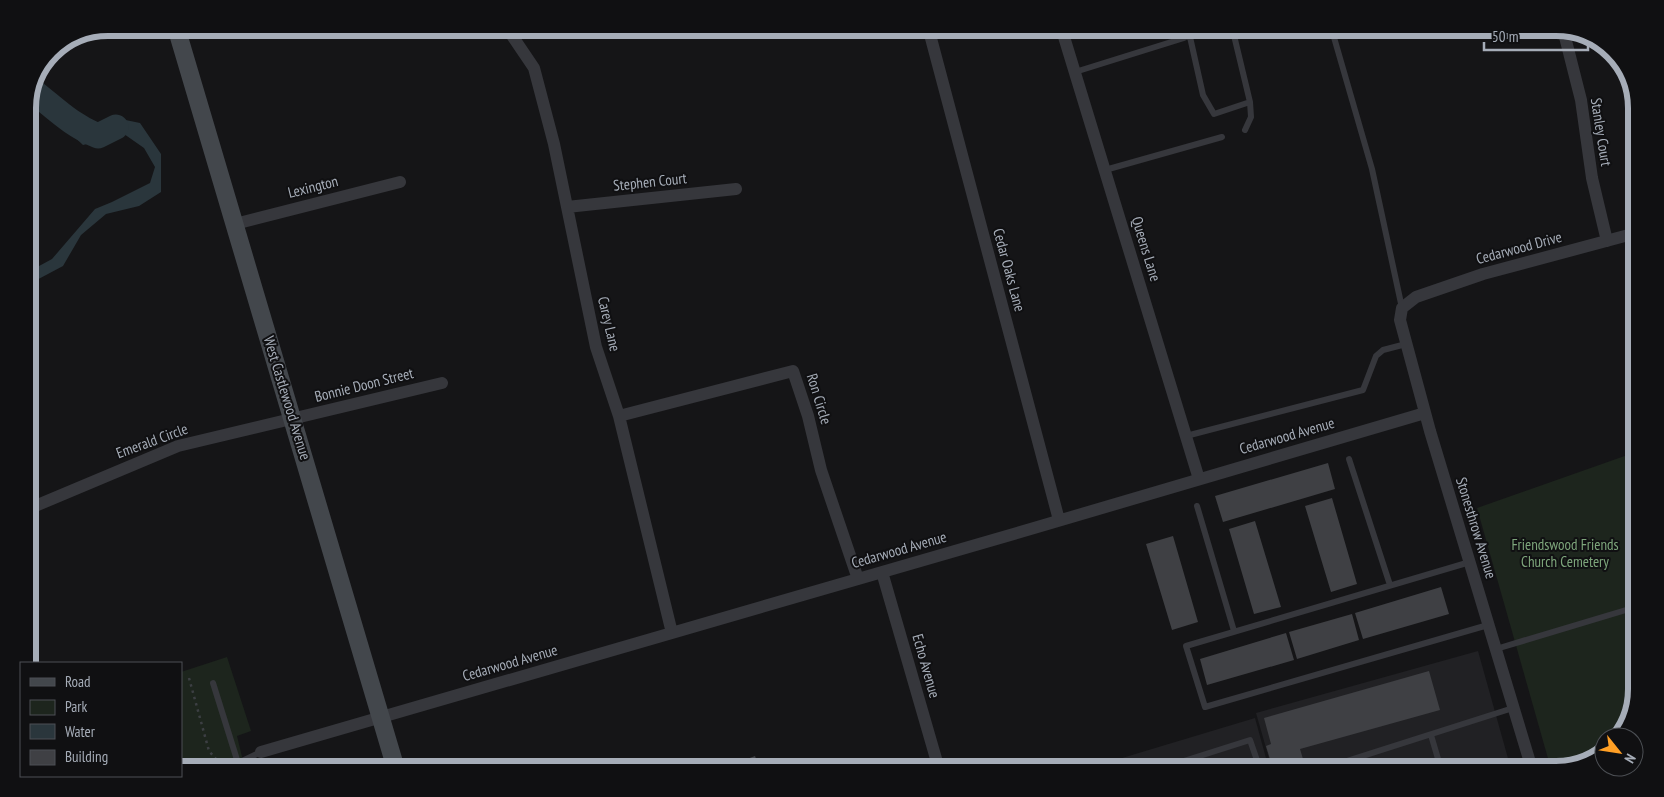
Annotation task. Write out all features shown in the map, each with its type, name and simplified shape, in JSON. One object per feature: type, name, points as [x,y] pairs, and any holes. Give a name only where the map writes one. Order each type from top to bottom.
[{"type":"street","name":"West Castlewood Avenue","points":[[178,36],[393,761]]},
{"type":"street","name":"Carey Lane","points":[[512,36],[534,68],[554,144],[596,347],[619,416],[672,633]]},
{"type":"street","name":"Cedar Oaks Lane","points":[[930,36],[1059,520]]},
{"type":"street","name":"Queens Lane","points":[[1064,36],[1199,479]]},
{"type":"street","name":"Stanley Court","points":[[1564,37],[1581,100],[1592,178],[1607,241]]},
{"type":"street","name":"Lexington","points":[[235,224],[400,182]]},
{"type":"street","name":"Stephen Court","points":[[567,206],[736,190]]},
{"type":"street","name":"Cedarwood Drive","points":[[1402,308],[1412,299],[1483,274],[1628,235]]},
{"type":"street","name":"Stonesthrow Avenue","points":[[1402,308],[1400,320],[1425,413],[1530,761]]},
{"type":"street","name":"Ron Circle","points":[[619,416],[793,371],[808,416],[821,470],[858,579]]},
{"type":"street","name":"Bonnie Doon Street","points":[[293,419],[442,383]]},
{"type":"street","name":"Cedarwood Avenue","points":[[261,752],[1425,413]]},
{"type":"street","name":"Emerald Circle","points":[[36,506],[178,446],[293,419]]},
{"type":"street","name":"Echo Avenue","points":[[882,572],[936,761]]},
{"type":"lane","points":[[1075,72],[1193,36]]},
{"type":"lane","points":[[1234,36],[1250,102],[1251,117],[1245,130]]},
{"type":"lane","points":[[1333,36],[1372,169],[1402,308]]},
{"type":"lane","points":[[1187,38],[1203,95],[1214,114],[1250,102]]},
{"type":"lane","points":[[1105,170],[1222,137]]},
{"type":"lane","points":[[1186,436],[1363,390],[1376,356],[1383,350],[1406,344]]},
{"type":"lane","points":[[1349,459],[1390,585]]},
{"type":"lane","points":[[1197,506],[1234,631]]},
{"type":"lane","points":[[1470,562],[1186,646],[1205,707],[1488,625]]},
{"type":"lane","points":[[1496,649],[1628,609]]},
{"type":"lane","points":[[213,683],[237,761]]},
{"type":"lane","points":[[1347,761],[1514,708]]},
{"type":"lane","points":[[1431,735],[1438,761]]},
{"type":"lane","points":[[1184,761],[1250,740],[1257,761]]},
{"type":"lane","points":[[247,761],[261,752]]},
{"type":"path","points":[[189,678],[209,752],[217,761]]},
{"type":"shaded area","points":[[1478,651],[1509,761],[1270,761],[1256,713]]},
{"type":"shaded area","points":[[1255,718],[1267,761],[1112,761]]},
{"type":"green space","name":"Friendswood Friends Church Cemetery","points":[[1628,455],[1628,688],[1626,702],[1617,727],[1594,727],[1594,750],[1574,758],[1549,761],[1477,508]]},
{"type":"green space","points":[[227,657],[251,731],[237,736],[243,761],[182,761],[182,672]]},
{"type":"water","points":[[38,94],[85,131],[116,118],[140,123],[161,154],[161,192],[139,206],[106,214],[81,235],[63,266],[36,280],[36,268],[52,259],[95,209],[150,183],[155,167],[144,148],[124,134],[83,145],[66,129],[36,109]]},
{"type":"building","points":[[1328,463],[1335,489],[1223,522],[1215,496]]},
{"type":"building","points":[[1332,498],[1357,584],[1331,592],[1305,506]]},
{"type":"building","points":[[1255,521],[1281,607],[1254,614],[1229,529]]},
{"type":"building","points":[[1173,536],[1198,622],[1172,630],[1146,544]]},
{"type":"building","points":[[1441,587],[1449,614],[1363,639],[1355,613]]},
{"type":"building","points":[[1352,614],[1359,640],[1297,659],[1289,632]]},
{"type":"building","points":[[1286,633],[1294,660],[1207,685],[1200,659]]},
{"type":"building","points":[[1429,671],[1440,710],[1300,749],[1304,761],[1271,761],[1266,746],[1271,744],[1264,718]]},
{"type":"building","points":[[755,756],[757,761],[748,761],[747,759]]},
{"type":"waterway","points":[[38,95],[88,132],[98,136],[116,127]]}]
